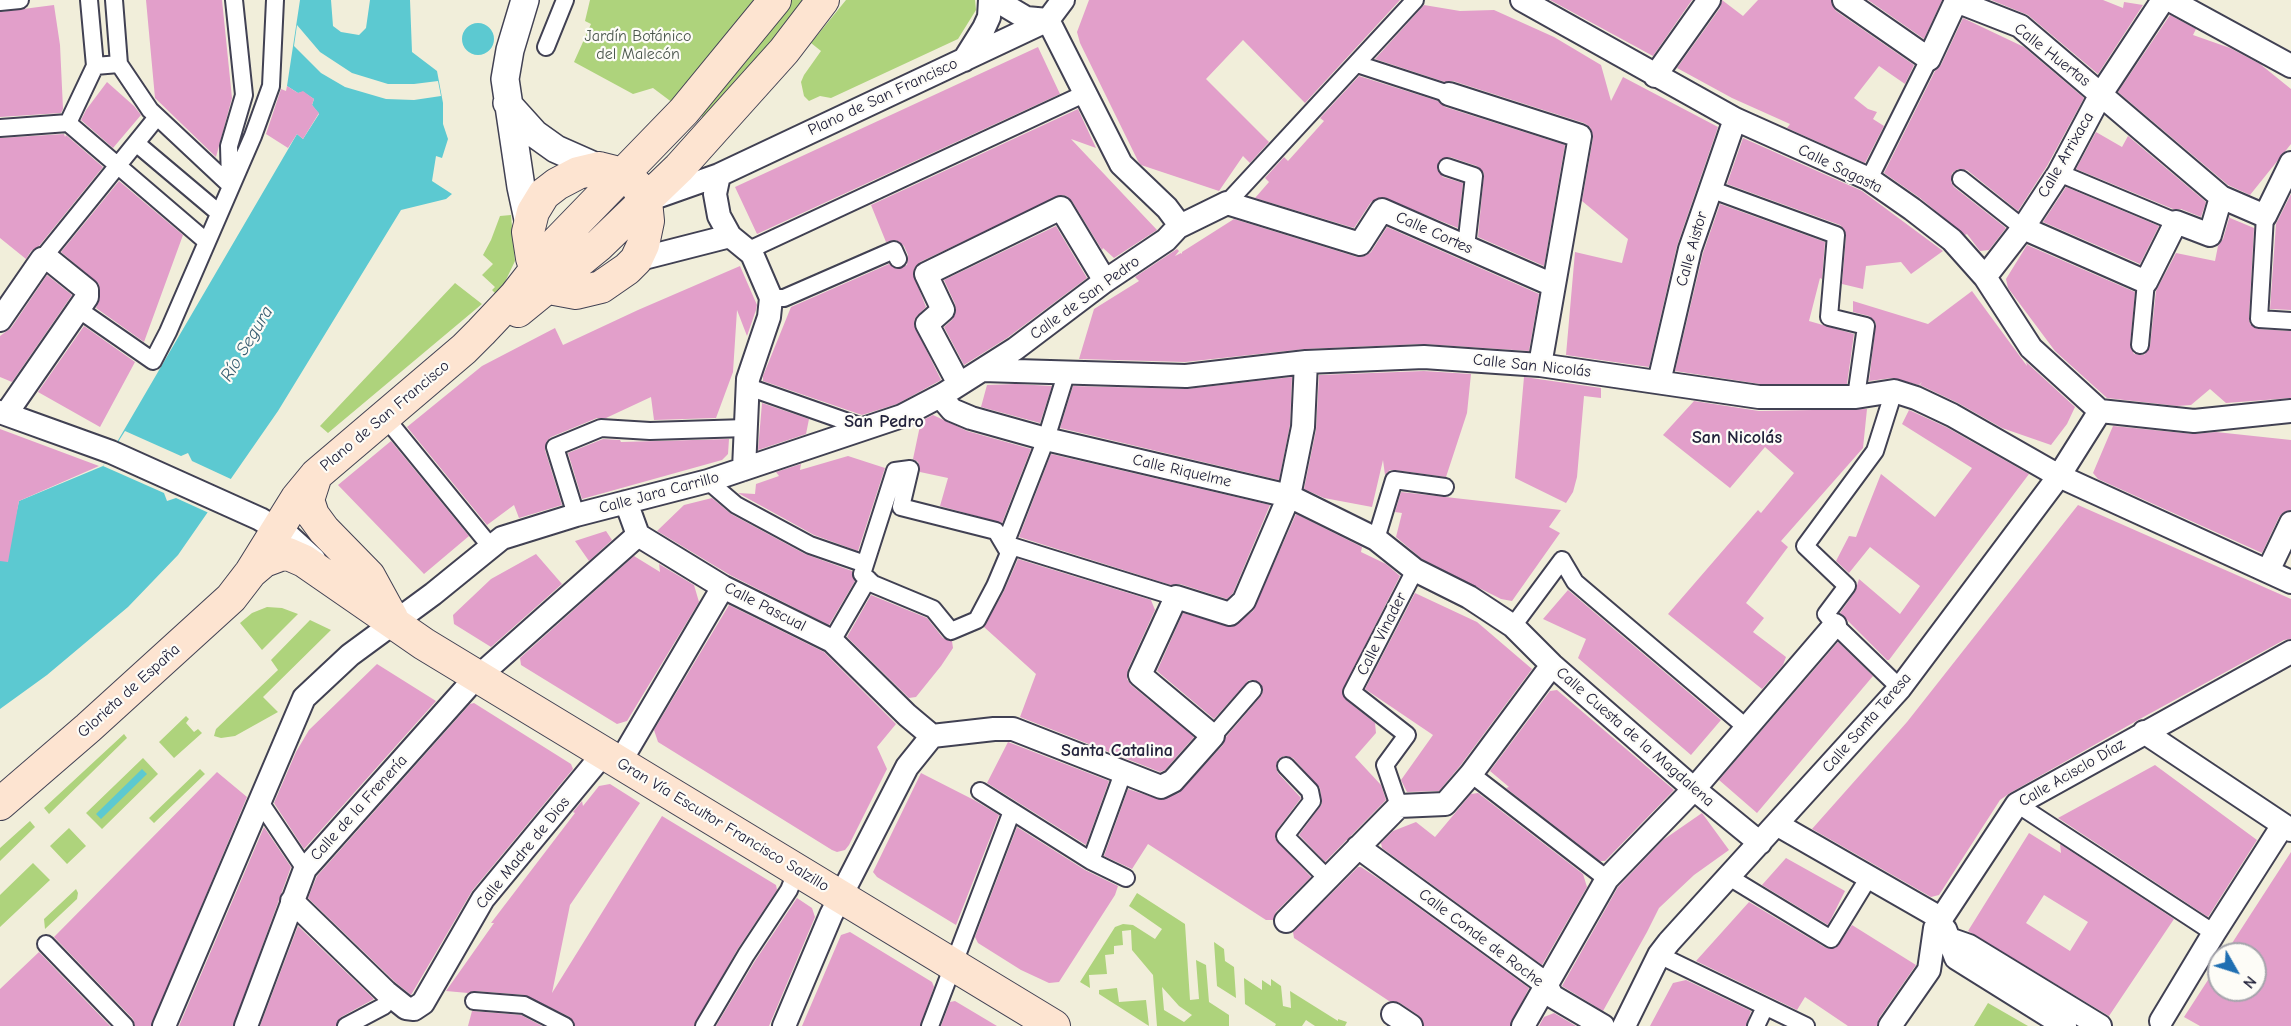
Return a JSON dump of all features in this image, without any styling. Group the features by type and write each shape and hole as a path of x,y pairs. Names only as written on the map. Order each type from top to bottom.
{"main road":[{"name":"Plano de San Francisco","path":"542,280 558,242 611,171 704,88 776,0"},
{"name":"Plano de San Francisco","path":"251,572 278,528 316,475 542,280 646,201 738,105 823,0"},
{"name":"Plano de San Francisco","path":"529,224 544,194 568,178 589,169 611,171"},
{"path":"529,224 529,242 542,280 568,293 592,291 615,279 636,260 647,232 648,210 646,201 636,185 611,171"},
{"path":"316,475 309,497 313,515 324,530 369,576 394,622"},
{"name":"Gran Vía Escultor Francisco Salzillo","path":"251,572 272,557 288,555 304,561 479,677 612,758 793,880 841,896 1054,1026"},
{"name":"Glorieta de España","path":"0,804 88,728 231,598 251,572"}],"street":[{"path":"0,2 20,0"},
{"path":"68,123 95,66 89,0"},
{"path":"114,0 119,64 150,110 230,185"},
{"path":"230,185 230,146 244,95 234,0"},
{"path":"78,309 153,361 168,332 253,136 271,86 275,0"},
{"path":"525,0 504,79 529,224"},
{"path":"546,47 565,0"},
{"path":"964,60 989,17 990,0"},
{"path":"996,0 1026,18 1048,20"},
{"path":"1048,20 1063,0"},
{"path":"1227,203 1415,0"},
{"name":"Calle Sagasta","path":"1522,0 1735,119 1869,179 1912,209 1952,240 1985,277 2031,348 2100,411"},
{"path":"1655,76 1709,0"},
{"path":"1844,0 1929,60 1869,179"},
{"name":"Calle Arrixaca","path":"1985,277 2023,228 2059,173 2101,94 2163,0"},
{"path":"2170,0 2291,66"},
{"name":"Calle Huertas","path":"1929,60 1956,2 2020,26 2101,94"},
{"path":"1048,20 1121,164 1167,208 1178,227"},
{"name":"Plano de San Francisco","path":"646,201 720,175 1048,20"},
{"path":"95,66 119,64"},
{"path":"1358,64 1580,136 1552,285 1540,365"},
{"path":"749,250 1084,94"},
{"path":"2101,94 2221,197 2265,216"},
{"path":"507,104 535,134 556,149 611,171"},
{"path":"0,320 42,259 157,117"},
{"name":"Calle Aistor","path":"1659,382 1690,249 1735,119"},
{"path":"0,128 68,123 207,242"},
{"path":"136,143 219,213"},
{"path":"2291,163 2265,216 2259,319 2291,321"},
{"path":"1447,167 1474,176 1466,247"},
{"path":"2059,173 2210,236 2221,197"},
{"path":"720,175 715,204 723,226 730,236 749,250 771,298 770,317 748,379 744,469"},
{"path":"1961,179 2023,228 2146,282"},
{"path":"1710,189 1836,235 1829,317 1866,326 1856,397"},
{"name":"Calle de San Pedro","path":"951,389 1015,349 1105,281 1166,240 1178,227 1227,203"},
{"name":"Calle Cortes","path":"1227,203 1360,244 1382,210 1552,285"},
{"name":"Calle Riquelme","path":"1105,281 1061,208 926,274 942,310 927,324 951,389 946,403 960,414 1046,438 1289,496 1376,539 1415,570"},
{"path":"2140,345 2146,282 2176,222"},
{"path":"636,260 730,236"},
{"path":"771,298 784,298 894,250 898,259"},
{"path":"42,259 51,261 85,287 87,297 3,413 111,452 278,528 309,553 330,578"},
{"name":"Calle San Nicolás","path":"982,370 1186,376 1306,362 1424,357 1540,365 1759,397 1856,397 1894,391 1916,398 1952,415 2059,476 2291,582"},
{"path":"1005,544 1230,614 1244,601 1289,496 1303,427 1306,362"},
{"path":"1005,544 1046,438 1067,371"},
{"name":"Calle Jara Carrillo","path":"164,1026 304,698 350,655 433,594 502,538 576,515 708,481 868,429 902,416 951,389"},
{"path":"757,390 868,429"},
{"path":"1894,391 1875,450 1805,546 1847,586 1826,614 1900,688"},
{"path":"2100,411 2194,421 2291,411"},
{"name":"Calle Santa Teresa","path":"1624,1026 1659,955 1900,688 2059,476 2100,411"},
{"path":"384,416 491,547"},
{"path":"576,515 555,447 601,428 650,431 746,428"},
{"path":"708,481 736,505 866,572 873,584 933,609 951,630 977,620 1009,554 1005,544 996,531 902,507 910,470 895,471 866,572 832,641"},
{"path":"1376,539 1395,480 1445,487"},
{"path":"626,502 638,535"},
{"path":"2268,571 2291,523"},
{"name":"Calle Pascual","path":"638,535 723,587 832,641 907,715 932,736"},
{"name":"Calle de la Frenería","path":"246,1026 305,869 479,677 638,535"},
{"path":"1513,626 1562,560 1575,582 1747,728"},
{"name":"Calle Cuesta de la Magdalena","path":"1415,570 1470,597 1513,626 1552,665 1694,789 1761,843"},
{"name":"Calle Vinader","path":"1399,806 1385,765 1407,735 1352,692 1415,570"},
{"name":"Calle Madre de Dios","path":"388,1002 414,1009 423,1003 483,899 612,758 723,587"},
{"path":"1176,597 1140,675 1213,736"},
{"path":"1523,1026 1607,879 1694,789 1835,625"},
{"name":"Calle Acisclo Díaz","path":"1890,1026 1929,970 1935,928 1945,929 2017,804 2291,651"},
{"path":"1286,921 1399,806 1445,804 1471,774 1552,665"},
{"path":"784,1026 831,915 907,767 932,736 1013,729 1161,787 1173,781 1253,690"},
{"path":"2144,732 2287,828 2214,933 2164,1024"},
{"path":"1286,766 1310,790 1312,801 1284,836 1328,879"},
{"path":"1090,861 1123,773"},
{"path":"1471,774 1607,879"},
{"path":"980,791 1090,861 1126,878"},
{"path":"260,802 305,869"},
{"path":"2017,804 2214,933"},
{"path":"930,1026 1012,812"},
{"path":"1778,825 1869,877 1969,946 2100,1026"},
{"name":"Calle Conde de Roche","path":"1358,847 1546,984 1551,996 1603,1026"},
{"path":"1729,877 1831,939 1869,877"},
{"path":"704,1026 793,880"},
{"path":"292,901 348,957 388,1002 346,1026"},
{"path":"1945,929 1956,958 2066,1026"},
{"path":"46,944 125,1026"},
{"path":"1659,955 1806,1026"},
{"path":"474,1001 524,1005 565,1026"},
{"path":"1756,1026 1765,1007"}],"green space":[{"name":"Jardín Botánico del Malecón","path":"590,0 757,0 673,103 653,88 633,94 574,62 591,24 585,21"},
{"path":"791,0 809,0 708,122 698,113"},
{"path":"846,0 975,0 976,10 958,39 831,98 820,96 809,101 804,96 801,82 821,51 811,43"},
{"path":"511,215 515,261 504,284 495,293 492,290 495,287 482,275 493,264 483,255 500,216"},
{"path":"455,283 482,304 328,433 320,426"},
{"path":"267,607 282,608 298,614 262,650 240,623 252,613"},
{"path":"310,620 331,630 263,697 278,712 235,736 221,738 214,736 216,729 278,670 271,660"},
{"path":"186,716 189,719 186,723 194,732 198,729 202,733 174,758 159,742"},
{"path":"124,734 127,738 49,814 44,808"},
{"path":"143,758 158,774 102,829 86,813"},
{"path":"200,769 205,774 154,823 149,818"},
{"path":"30,821 35,827 0,861 0,848"},
{"path":"69,828 86,846 67,864 50,846"},
{"path":"33,863 50,880 0,927 0,895"},
{"path":"76,889 77,899 45,929 44,919"},
{"path":"1137,893 1185,924 1190,1000 1199,999 1196,960 1206,965 1209,1002 1229,1015 1229,1026 1157,1026 1153,975 1132,950 1131,930 1122,931 1123,945 1114,946 1114,954 1105,955 1107,974 1089,975 1090,988 1080,982 1115,927 1123,924 1133,925 1155,939 1162,929 1129,906","holes":["1162,987 1179,1006 1192,1015 1184,1022 1164,1010"]},
{"path":"1214,942 1224,949 1225,961 1234,967 1236,998 1217,986"},
{"path":"1244,978 1262,990 1262,980 1271,986 1271,979 1281,986 1283,1006 1291,1008 1290,991 1338,1021 1338,1019 1347,1022 1345,1026 1315,1026 1306,1020 1302,1026 1275,1026 1276,1024 1245,1004"},
{"path":"1117,988 1119,1002 1146,1000 1149,1026 1099,994 1099,990"},
{"path":"1988,1003 2028,1026 1974,1026"}],"water":[{"name":"Río Segura","path":"300,0 331,0 333,26 341,32 359,35 366,28 370,0 410,0 412,52 437,71 443,103 443,124 448,139 442,158 436,156 432,181 452,194 446,199 401,210 278,411 178,555 128,607 47,675 0,709 0,540 12,532 19,501 103,466 297,134 303,139 319,114 312,105 314,99 287,86"},
{"path":"478,23 490,27 494,39 490,51 478,55 466,51 462,39 466,27"},
{"path":"142,769 147,774 101,819 96,814"}],"pier":[{"path":"297,25 320,52 352,73 388,84 438,81 441,96 414,100 386,99 345,87 321,73 294,46"},
{"path":"125,431 181,456 188,453 192,461 233,480 209,513 176,498 167,501 164,493 103,466"}],"building":[{"path":"146,0 222,0 232,98 216,157 155,98"},
{"path":"1089,0 1400,0 1305,103 1243,40 1206,79 1269,142 1250,163 1243,156 1219,191 1141,165 1138,161 1080,43 1077,32"},
{"path":"1550,0 1692,0 1653,56"},
{"path":"1722,0 1743,16 1758,0 1831,0 1836,11 1914,65 1905,84 1879,66 1854,98 1868,109 1877,112 1873,119 1884,126 1865,163 1787,128 1790,124 1732,98 1677,68 1720,8"},
{"path":"1868,0 1942,0 1924,39"},
{"path":"1991,0 2103,0 2123,8 2124,2 2143,5 2098,74 2028,15"},
{"path":"54,5 60,45 63,109 61,113 0,117 0,12"},
{"path":"1424,5 1460,11 1494,10 1554,37 1601,65 1611,101 1623,77 1718,127 1677,246 1649,367 1566,355 1575,252 1622,263 1628,239 1582,201 1593,138 1590,127 1584,123 1453,81 1445,82 1375,59"},
{"path":"2170,15 2196,29 2193,35 2230,48 2260,64 2291,89 2291,144 2250,195 2228,185 2118,92"},
{"path":"1963,18 2024,47 2084,98 2047,166 2018,211 1967,170 1958,169 1952,173 1951,182 1954,187 2006,228 1989,250 1980,251 1967,234 1965,235 1920,198 1884,173"},
{"path":"1038,47 1060,94 757,234 735,187"},
{"path":"1359,76 1438,101 1445,107 1565,145 1544,266 1478,237 1484,173 1477,166 1450,157 1441,159 1437,169 1443,177 1463,183 1458,228 1382,197 1371,202 1354,228 1255,198 1269,182 1265,178 1284,157 1288,161 1324,121 1320,118"},
{"path":"107,82 141,115 113,148 81,120"},
{"path":"287,86 298,93 303,91 314,99 312,105 319,113 303,139 297,134 288,148 266,134 281,89 286,91"},
{"path":"1078,109 1096,148 1071,139 1157,230 1114,258 1103,248 1102,250 1072,201 1067,196 1061,195 920,262 913,274 926,307 915,318 914,325 941,380 897,404 862,415 763,381 791,307 889,264 897,269 907,265 908,255 904,246 896,240 886,242 871,205"},
{"path":"2096,132 2122,147 2128,136 2206,202 2201,217 2181,209 2173,209 2076,169"},
{"path":"64,134 103,167 26,259 0,238 0,138"},
{"path":"1743,138 1862,191 1943,251 1911,274 1901,262 1866,266 1863,289 1842,284 1846,236 1840,225 1727,184"},
{"path":"119,181 183,235 144,342 96,308 100,297 99,284 61,252"},
{"path":"2066,187 2159,226 2140,264 2043,222"},
{"path":"2291,194 2291,310 2270,309 2276,224"},
{"path":"1720,204 1825,242 1822,279 1820,278 1809,321 1854,334 1847,384 1760,384 1675,371 1703,253"},
{"path":"2230,215 2230,218 2254,228 2250,324 2258,329 2291,331 2291,398 2226,403 2210,389 2191,405 2177,406 2107,398 2055,351 2008,288 2006,279 2027,245 2135,292 2130,345 2134,354 2144,355 2150,346 2156,291 2176,253 2215,261"},
{"path":"1234,219 1357,257 1371,252 1387,227 1539,294 1529,351 1423,344 1305,349 1185,362 1079,359 1094,309 1139,281 1135,277 1177,249 1179,251 1175,256 1182,254"},
{"path":"1056,226 1087,278 1007,338 964,365 944,327 952,320 956,312 955,304 944,280"},
{"path":"740,266 757,305 747,336 737,310 733,372 716,418 654,420 651,397 606,418 597,418 551,437 547,441 545,450 562,505 519,518 514,505 487,525 407,427 482,366 555,328 563,345"},
{"path":"47,275 72,295 12,382 0,377 0,336 11,328"},
{"path":"1972,291 2027,366 2026,362 2075,407 2067,424 2051,445 2002,428 1920,385 1922,382 1919,385 1892,378 1869,381 1876,323 1869,316 1853,312 1853,301 1928,324"},
{"path":"84,326 135,362 100,427 38,392"},
{"path":"1424,371 1471,374 1467,413 1446,477 1395,470 1390,470 1385,475 1383,460 1372,507 1324,498 1304,489 1316,430 1319,375"},
{"path":"1292,377 1290,425 1279,480 1060,428 1073,386 1186,389"},
{"path":"1524,377 1601,388 1601,398 1584,396 1577,477 1573,492 1566,503 1515,478"},
{"path":"987,385 1052,386 1040,423 981,407"},
{"path":"1694,401 1759,411 1867,409 1863,448 1781,541 1788,547 1746,603 1764,618 1753,632 1786,657 1783,665 1762,689 1668,614 1758,510 1761,513 1794,473 1765,447 1730,488 1663,435"},
{"path":"762,403 809,419 806,434 758,450"},
{"path":"1909,410 1946,427 2029,474 1887,660 1840,613 1855,592 1859,579 1900,614 1920,586 1870,547 1849,573 1836,561 1849,536 1856,537 1881,474 1935,517 1972,468 1902,424"},
{"path":"933,415 967,431 1031,449 1002,523 940,506 948,478 920,472 918,462 913,459 921,421"},
{"path":"2113,426 2193,434 2216,432 2291,440 2291,510 2279,517 2262,553 2098,479 2093,473"},
{"path":"0,429 99,466 19,501 8,562 0,561"},
{"path":"603,439 620,440 621,442 729,439 728,454 722,460 582,499 568,453"},
{"path":"391,441 469,536 424,574 338,485"},
{"path":"1051,454 1270,505 1233,593 1227,599 1180,584 1171,585 1019,537"},
{"path":"848,456 885,468 858,551 814,535 738,493 755,494 756,484 779,476 776,472 801,464 800,470"},
{"path":"1401,492 1561,510 1549,527 1560,533 1512,601 1501,599 1422,559 1396,537 1402,513 1395,512"},
{"path":"712,498 731,514 805,554 852,571 855,581 829,625 730,575 657,531 684,505"},
{"path":"2078,505 2291,599 2291,639 2284,640 2138,720 2000,800 1939,895 1931,897 1812,829 1907,722"},
{"path":"1296,514 1362,547 1361,552 1386,564 1400,576 1342,691 1346,700 1375,723 1376,733 1355,757 1381,785 1386,800 1325,862 1299,835 1322,804 1320,788 1293,758 1284,756 1278,759 1276,768 1278,773 1301,798 1277,830 1275,839 1311,877 1276,912 1273,920 1266,920 1148,844 1132,869 1104,856 1128,789 1161,800 1179,793 1223,745 1226,737 1261,696 1263,691 1260,683 1249,680 1214,719 1157,671 1183,613 1232,627 1253,611"},
{"path":"606,531 612,540 589,561 575,541"},
{"path":"536,554 562,584 491,647 454,624 453,615 491,579"},
{"path":"634,556 660,572 659,564 694,585 699,602 627,721 617,724 521,665 520,658"},
{"path":"1018,559 1151,600 1155,610 1128,669 1127,679 1131,685 1194,737 1165,770 1160,772 1020,717 1036,674 984,627"},
{"path":"1568,590 1721,720 1691,755 1578,658 1586,639 1543,619"},
{"path":"1415,593 1477,622 1532,669 1439,791 1407,792 1401,780 1433,735 1365,689"},
{"path":"871,595 927,618 943,638 952,641 953,648 916,697 909,698 847,637"},
{"path":"729,605 824,652 896,724 877,747 887,769 845,850 837,852 832,850 658,742 654,730"},
{"path":"1838,642 1873,676 1757,813 1719,780"},
{"path":"377,664 436,701 304,849 274,803 296,752 309,730"},
{"path":"1557,690 1674,790 1605,861 1600,861 1506,788 1509,787 1490,771 1550,691"},
{"path":"474,703 571,764 573,769 472,891 411,995 308,898 317,876 470,704"},
{"path":"1008,742 1109,781 1086,845 987,783"},
{"path":"2155,765 2257,840 2208,917 2058,818"},
{"path":"217,772 247,797 151,1026 135,1026 133,1019 54,937"},
{"path":"921,773 999,815 956,925 877,877 873,872"},
{"path":"610,784 640,803 570,905 552,993 662,816 776,885 777,890 737,950 694,1026 575,1026 570,1017 525,995 446,991 494,923 491,923 575,813 573,812 582,801 583,806 599,786"},
{"path":"1478,793 1583,874 1587,887 1542,965 1382,848 1381,843 1393,831 1416,822 1435,837 1471,794"},
{"path":"1702,813 1729,850 1694,875 1659,908 1603,1011 1562,986 1618,887 1663,840"},
{"path":"264,827 291,867 233,1026 179,1026"},
{"path":"1017,827 1085,870 1118,886 1115,895 1059,982 1049,983 1021,970 978,943 975,937"},
{"path":"2029,833 2061,853 2060,844 2174,919 2109,1016 1968,931","holes":["2044,895 2088,922 2070,951 2026,923"]},
{"path":"2291,852 2291,1026 2200,1026 2184,1017 2207,982 2207,1002 2267,1002 2267,942 2233,942"},
{"path":"1786,858 1845,891 1828,925 1762,885"},
{"path":"1358,867 1382,881 1529,988 1510,1026 1424,1026 1418,1015 1400,1003 1389,1001 1294,938 1293,932"},
{"path":"797,898 812,908 815,917 769,1026 716,1026 755,961"},
{"path":"1749,902 1826,948 1836,948 1852,925 1916,965 1879,1018 1877,1026 1848,1026 1805,997 1797,1010 1696,961"},
{"path":"298,926 374,999 341,1017 336,1026 260,1026"},
{"path":"850,932 932,982 934,987 920,1026 802,1026 841,935"},
{"path":"39,952 110,1026 0,1026 0,989"},
{"path":"1686,980 1751,1011 1746,1026 1650,1026 1673,983"},
{"path":"955,1001 997,1026 941,1026 950,1002"},
{"path":"472,1011 521,1015 542,1026 468,1026"},
{"path":"1554,1013 1576,1026 1539,1026 1544,1017"}],"district":[{"name":"San Pedro","path":"884,422"},
{"name":"San Nicolás","path":"1737,438"},
{"name":"Santa Catalina","path":"1117,751"}]}
